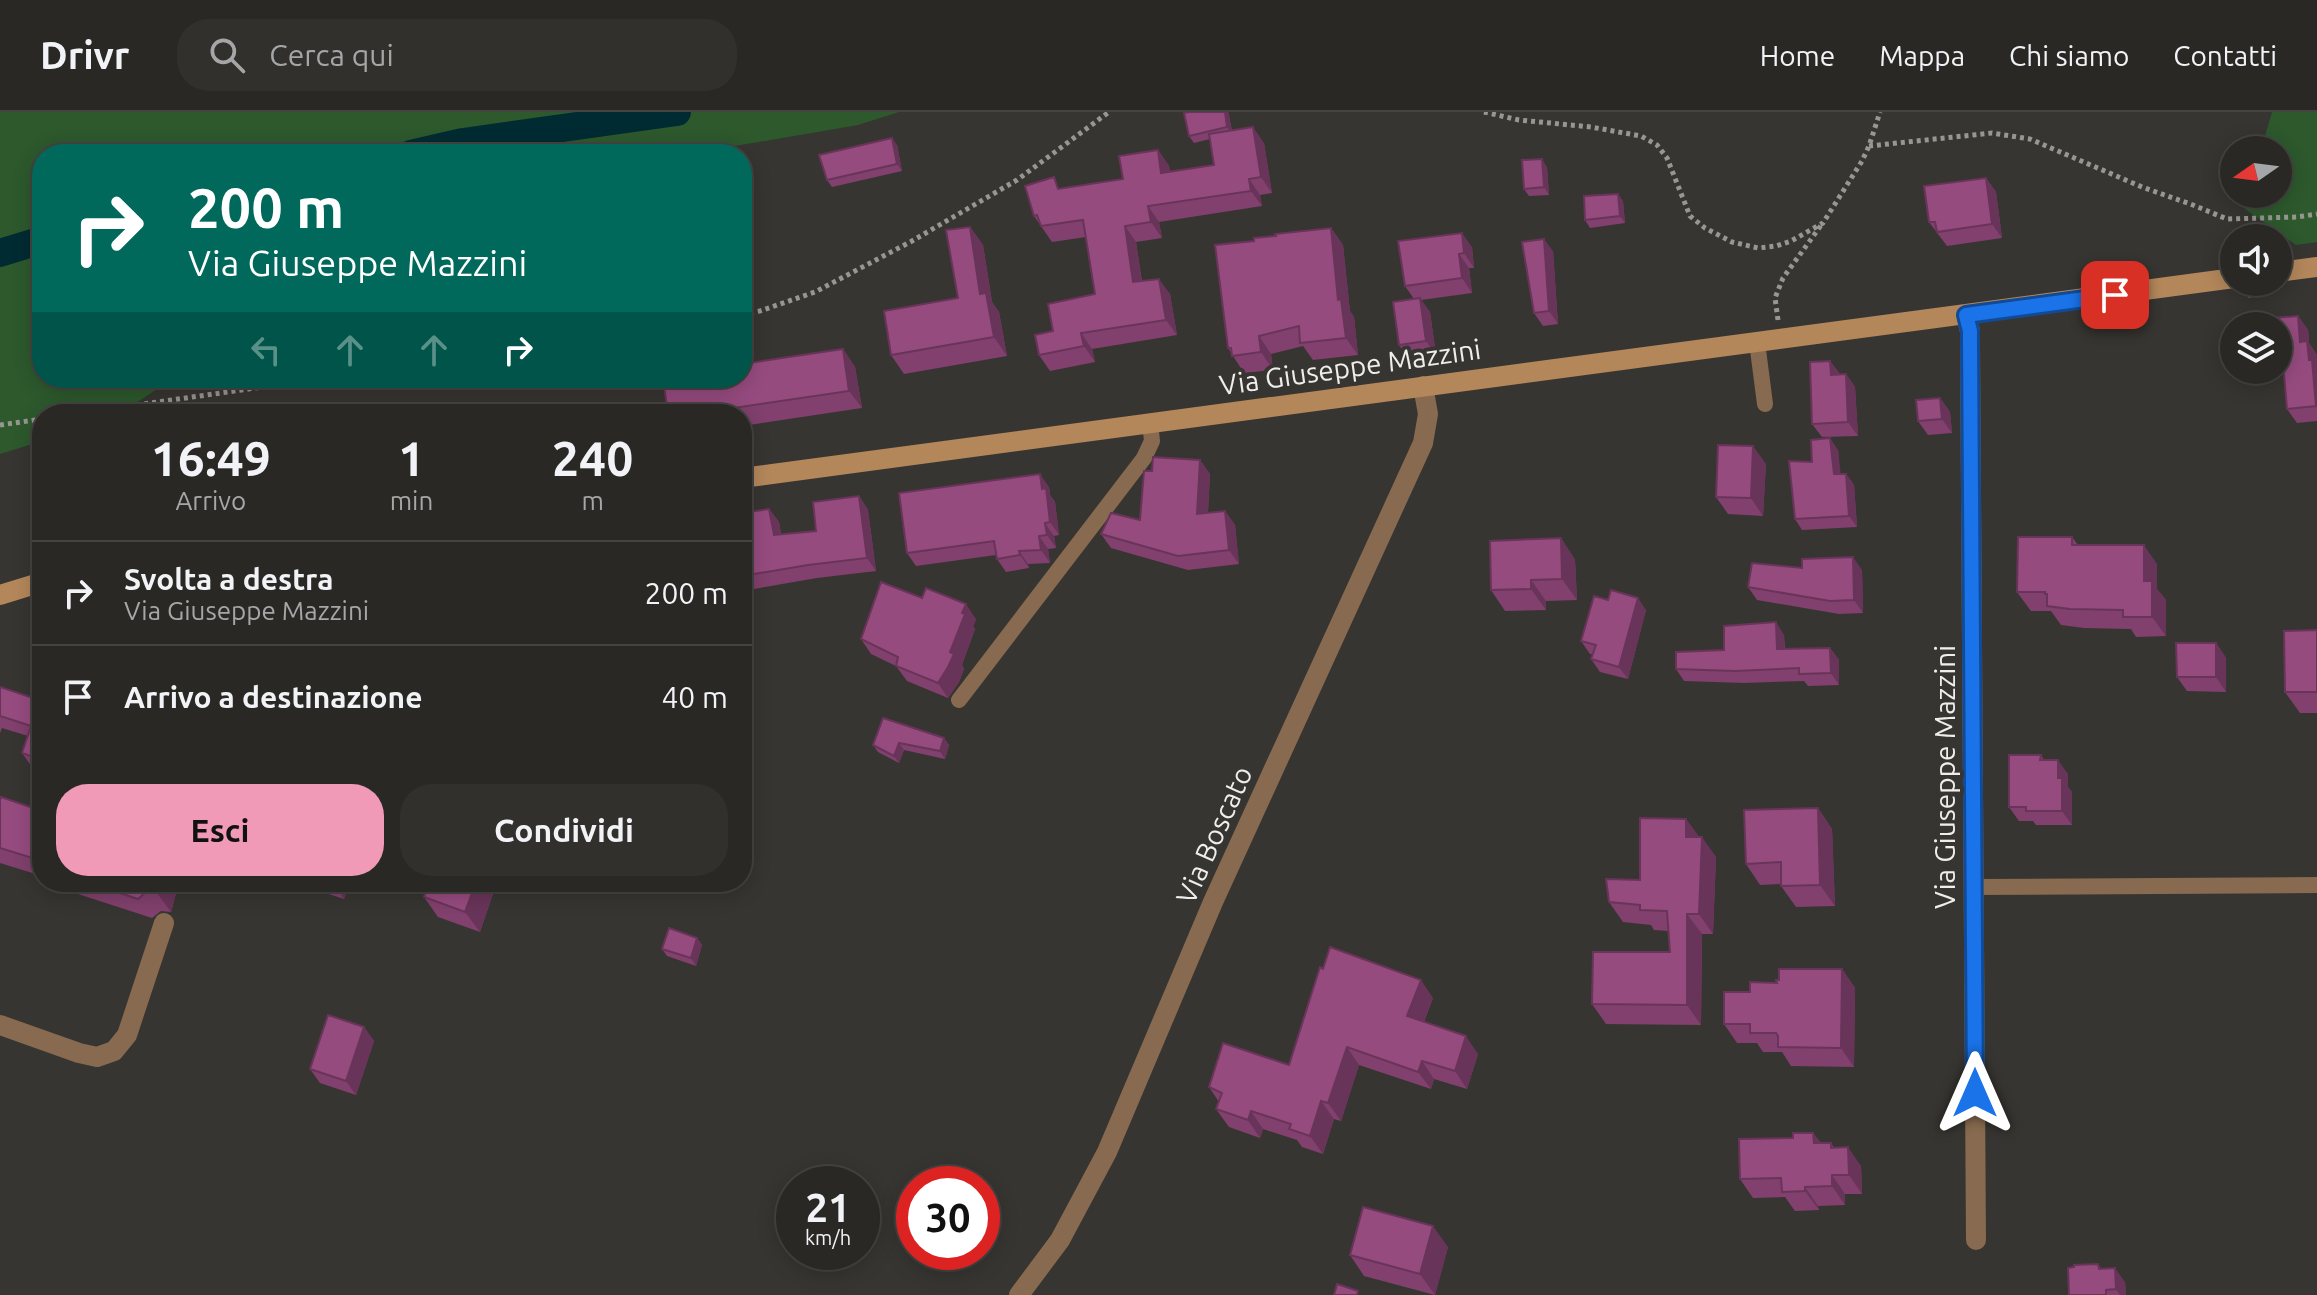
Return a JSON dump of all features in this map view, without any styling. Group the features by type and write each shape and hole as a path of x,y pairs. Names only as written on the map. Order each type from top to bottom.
{"main road":[{"path":"2292,270 2317,267"},
{"name":"Via Giuseppe Mazzini","path":"752,477 2220,280"},
{"path":"0,595 32,585"}],"street":[{"name":"Via Giuseppe Mazzini","path":"1966,315 1970,331 1976,1240"},
{"name":"Via Boscato","path":"1019,1295 1060,1240 1107,1152 1213,902 1423,443 1428,414 1423,386"},
{"path":"0,1025 79,1053 97,1057 114,1051 127,1035 164,923"}],"lane":[{"path":"1757,342 1765,404"},
{"path":"959,700 1144,458 1152,441 1150,422"},
{"path":"1974,887 2317,885"}],"path":[{"path":"752,312 815,292 912,241 1017,180 1109,112"},
{"path":"1484,112 1519,120 1591,127 1641,136 1657,145 1667,158 1690,216 1732,242 1758,248 1776,246 1823,223"},
{"path":"1780,339 1775,298 1783,278 1823,223 1869,146 1880,112"},
{"path":"1869,146 1992,133 2030,139 2131,183 2227,219 2317,214"},
{"path":"143,404 256,388"},
{"path":"0,425 32,420"}],"green space":[{"path":"0,112 899,112 858,125 747,144 32,144 32,388 158,388 135,404 32,404 32,444 0,454"},
{"path":"2272,112 2317,112 2317,242 2296,245 2292,242 2292,224 2266,224 2245,209 2292,208 2292,136 2265,136"}],"building":[{"path":"1225,112 1227,127 1189,136 1184,113"},
{"path":"1253,127 1261,177 1249,179 1251,191 1148,206 1151,222 1125,226 1133,282 1159,279 1166,320 1081,333 1084,346 1039,355 1035,335 1053,331 1048,304 1095,294 1083,220 1041,226 1037,215 1034,216 1025,186 1054,177 1058,189 1123,179 1119,156 1158,150 1161,173 1214,165 1209,134"},
{"path":"892,138 897,164 827,180 819,155"},
{"path":"1542,159 1544,187 1524,189 1522,160"},
{"path":"1986,178 1992,224 1937,232 1935,222 1929,222 1924,186"},
{"path":"1618,194 1620,216 1585,220 1584,196"},
{"path":"970,227 980,294 986,293 994,337 891,355 884,311 958,298 946,230"},
{"path":"1331,228 1338,300 1341,299 1346,338 1300,343 1299,326 1259,336 1261,352 1232,356 1231,348 1228,348 1215,245"},
{"path":"1462,233 1464,253 1459,254 1462,278 1405,286 1398,241"},
{"path":"1544,239 1549,311 1534,313 1522,242"},
{"path":"1420,298 1426,341 1399,345 1393,302"},
{"path":"2292,316 2298,316 2300,342 2307,341 2316,406 2287,409 2285,384 2292,384"},
{"path":"843,349 849,391 752,405 667,404 664,388 752,388 752,363"},
{"path":"1830,361 1831,375 1846,374 1848,422 1812,424 1810,362"},
{"path":"1940,398 1942,419 1918,421 1916,400"},
{"path":"1830,438 1834,474 1846,474 1849,516 1795,519 1789,461 1812,462 1811,440"},
{"path":"1718,445 1753,446 1751,498 1716,497"},
{"path":"1153,457 1200,460 1197,514 1225,511 1229,550 1178,556 1101,534 1111,513 1140,520 1144,471 1152,471"},
{"path":"1040,474 1042,489 1046,488 1050,522 1045,523 1047,535 1039,536 1041,550 1019,551 1020,555 997,559 994,541 907,553 899,493"},
{"path":"859,496 867,558 752,574 752,512 769,509 774,535 816,531 813,502"},
{"path":"2018,537 2072,537 2072,545 2144,545 2144,581 2152,581 2152,617 2123,617 2123,610 2047,606 2045,592 2017,592"},
{"path":"1561,538 1562,579 1531,580 1531,589 1491,590 1490,541"},
{"path":"1853,557 1854,600 1830,601 1748,587 1752,563 1802,568 1802,559"},
{"path":"881,582 922,598 926,588 966,604 950,652 954,654 938,683 896,666 898,657 861,639"},
{"path":"1611,590 1638,598 1619,667 1591,659 1596,645 1581,641 1594,596 1608,600"},
{"path":"1776,622 1777,649 1830,648 1831,673 1799,674 1799,668 1735,671 1676,669 1676,652 1724,650 1724,626"},
{"path":"2317,630 2317,692 2285,692 2284,631"},
{"path":"2176,643 2216,643 2216,677 2177,677"},
{"path":"0,687 32,698 32,756 22,753 31,726 0,716"},
{"path":"883,718 944,738 940,751 899,743 894,756 873,745"},
{"path":"2009,755 2041,755 2040,760 2058,760 2058,778 2062,778 2062,811 2026,811 2026,807 2009,807"},
{"path":"1,797 32,808 32,858 0,848"},
{"path":"1818,808 1820,885 1781,886 1781,862 1746,864 1744,810"},
{"path":"1640,818 1686,819 1686,837 1702,837 1699,914 1687,914 1687,1005 1592,1004 1593,952 1670,952 1667,911 1640,910 1640,905 1609,902 1606,879 1640,880"},
{"path":"117,892 146,892 138,899"},
{"path":"426,892 472,892 465,912 424,897"},
{"path":"669,928 697,938 691,958 662,949"},
{"path":"1330,947 1421,980 1407,1016 1466,1036 1455,1071 1422,1061 1418,1072 1347,1047 1328,1103 1321,1101 1310,1136 1289,1129 1291,1124 1251,1111 1248,1120 1216,1109 1222,1093 1209,1087 1223,1043 1289,1065 1320,967 1323,969"},
{"path":"1779,969 1842,969 1841,1048 1778,1047 1776,1033 1750,1033 1750,1024 1724,1024 1724,992 1750,992 1750,982 1777,983"},
{"path":"328,1015 364,1027 346,1081 310,1069"},
{"path":"1793,1133 1813,1133 1814,1143 1831,1143 1831,1148 1848,1147 1849,1175 1832,1175 1832,1186 1782,1192 1781,1178 1740,1179 1739,1139 1793,1138"},
{"path":"1363,1207 1433,1226 1420,1274 1350,1255"},
{"path":"2098,1264 2099,1269 2115,1268 2116,1289 2106,1290 2106,1295 2069,1295 2068,1268"},
{"path":"1337,1284 1358,1291 1357,1295 1334,1295"}],"waterway":[{"path":"454,144 677,112"},
{"path":"0,253 32,243"}],"route":[{"path":"1975,1093 1970,331 1966,315 2115,295"}]}
